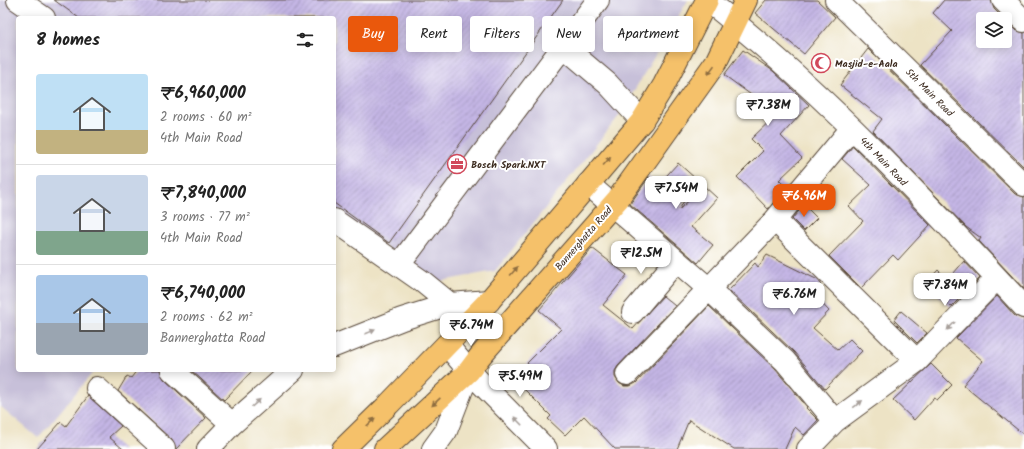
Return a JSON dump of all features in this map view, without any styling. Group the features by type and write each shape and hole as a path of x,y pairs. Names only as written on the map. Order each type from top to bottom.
{"main road":[{"path":"343,449 489,301 642,121 664,85 707,0"},
{"name":"Bannerghatta Road","path":"385,449 469,371 481,354 611,206 716,62 746,0"}],"street":[{"path":"18,0 41,16"},
{"path":"585,16 598,0"},
{"name":"4th Main Road","path":"707,0 736,23 852,128 998,278 1024,307"},
{"name":"5th Main Road","path":"836,0 1024,185"},
{"path":"1003,0 1024,21"},
{"path":"399,265 557,52"},
{"path":"570,52 608,84 642,121"},
{"path":"627,374 776,220 852,128"},
{"path":"588,184 611,206 709,288 785,361 835,421"},
{"path":"776,220 917,360"},
{"path":"336,221 399,265 450,304"},
{"path":"633,312 676,261"},
{"path":"808,449 835,421 917,360 998,278"},
{"path":"336,345 402,319 450,304 489,301"},
{"path":"447,345 469,371 546,449"},
{"path":"433,449 446,431 469,371"},
{"path":"174,372 232,424"},
{"path":"208,449 232,424 291,372"},
{"path":"97,388 164,449"}],"shaded area":[{"name":"Bosch Spark.NXT","path":"0,0 688,0 678,16 603,16 603,52 657,52 619,116 495,271 436,282 336,213 336,16 16,16 16,372 93,372 38,438 0,406"}],"building":[{"path":"54,0 563,0 552,16 542,16 542,29 534,40 534,16 470,16 470,52 526,52 389,243 336,204 336,16 76,16"},
{"path":"766,0 817,0 835,17 804,54 755,13"},
{"path":"944,0 991,0 994,9 997,12 976,12 976,48 1012,48 1012,27 1015,30 1024,33 1024,167 920,65 952,31 933,13"},
{"path":"868,49 1015,194 1024,197 1024,289 979,241 981,238 966,227 873,131 882,119 840,85"},
{"path":"743,50 773,71 809,105 781,136 802,158 779,180 786,187 768,209 737,177 763,151 751,139 777,114 724,75"},
{"path":"853,146 930,225 898,260 893,255 861,288 829,256 863,221 849,206 871,185 842,159"},
{"path":"678,163 696,179 679,210 704,186 717,198 691,227 713,245 698,263 630,204 649,177 658,185"},
{"path":"804,205 817,218 804,231 792,219"},
{"path":"592,248 627,275 603,305 633,329 663,296 675,306 618,366 615,371 615,377 619,383 624,386 630,386 636,383 709,306 776,370 807,407 806,408 818,420 804,435 795,427 785,449 734,449 689,420 677,449 615,449 584,416 565,435 548,419 551,416 515,380 529,366 527,363 561,329 539,310"},
{"path":"767,255 818,280 821,284 812,293 829,311 813,328 838,350 850,339 862,351 825,389 794,352 729,290 755,263 758,267"},
{"path":"964,261 980,278 951,307 926,283 938,270 948,280"},
{"path":"997,296 1015,316 1024,319 1024,435 963,385 983,361 956,338"},
{"path":"901,311 927,333 917,343 894,320"},
{"path":"931,364 952,385 937,400 934,398 914,420 893,400"},
{"path":"136,372 161,372 164,379 206,418 176,449 172,440 118,391 127,376 131,378"},
{"path":"193,372 251,372 224,400"},
{"path":"88,396 121,426 109,437 123,449 37,449 61,422 66,426"}],"place":[{"name":"Masjid-e-Aala","path":"821,63"},
{"name":"Bosch Spark.NXT","path":"457,164"}]}
